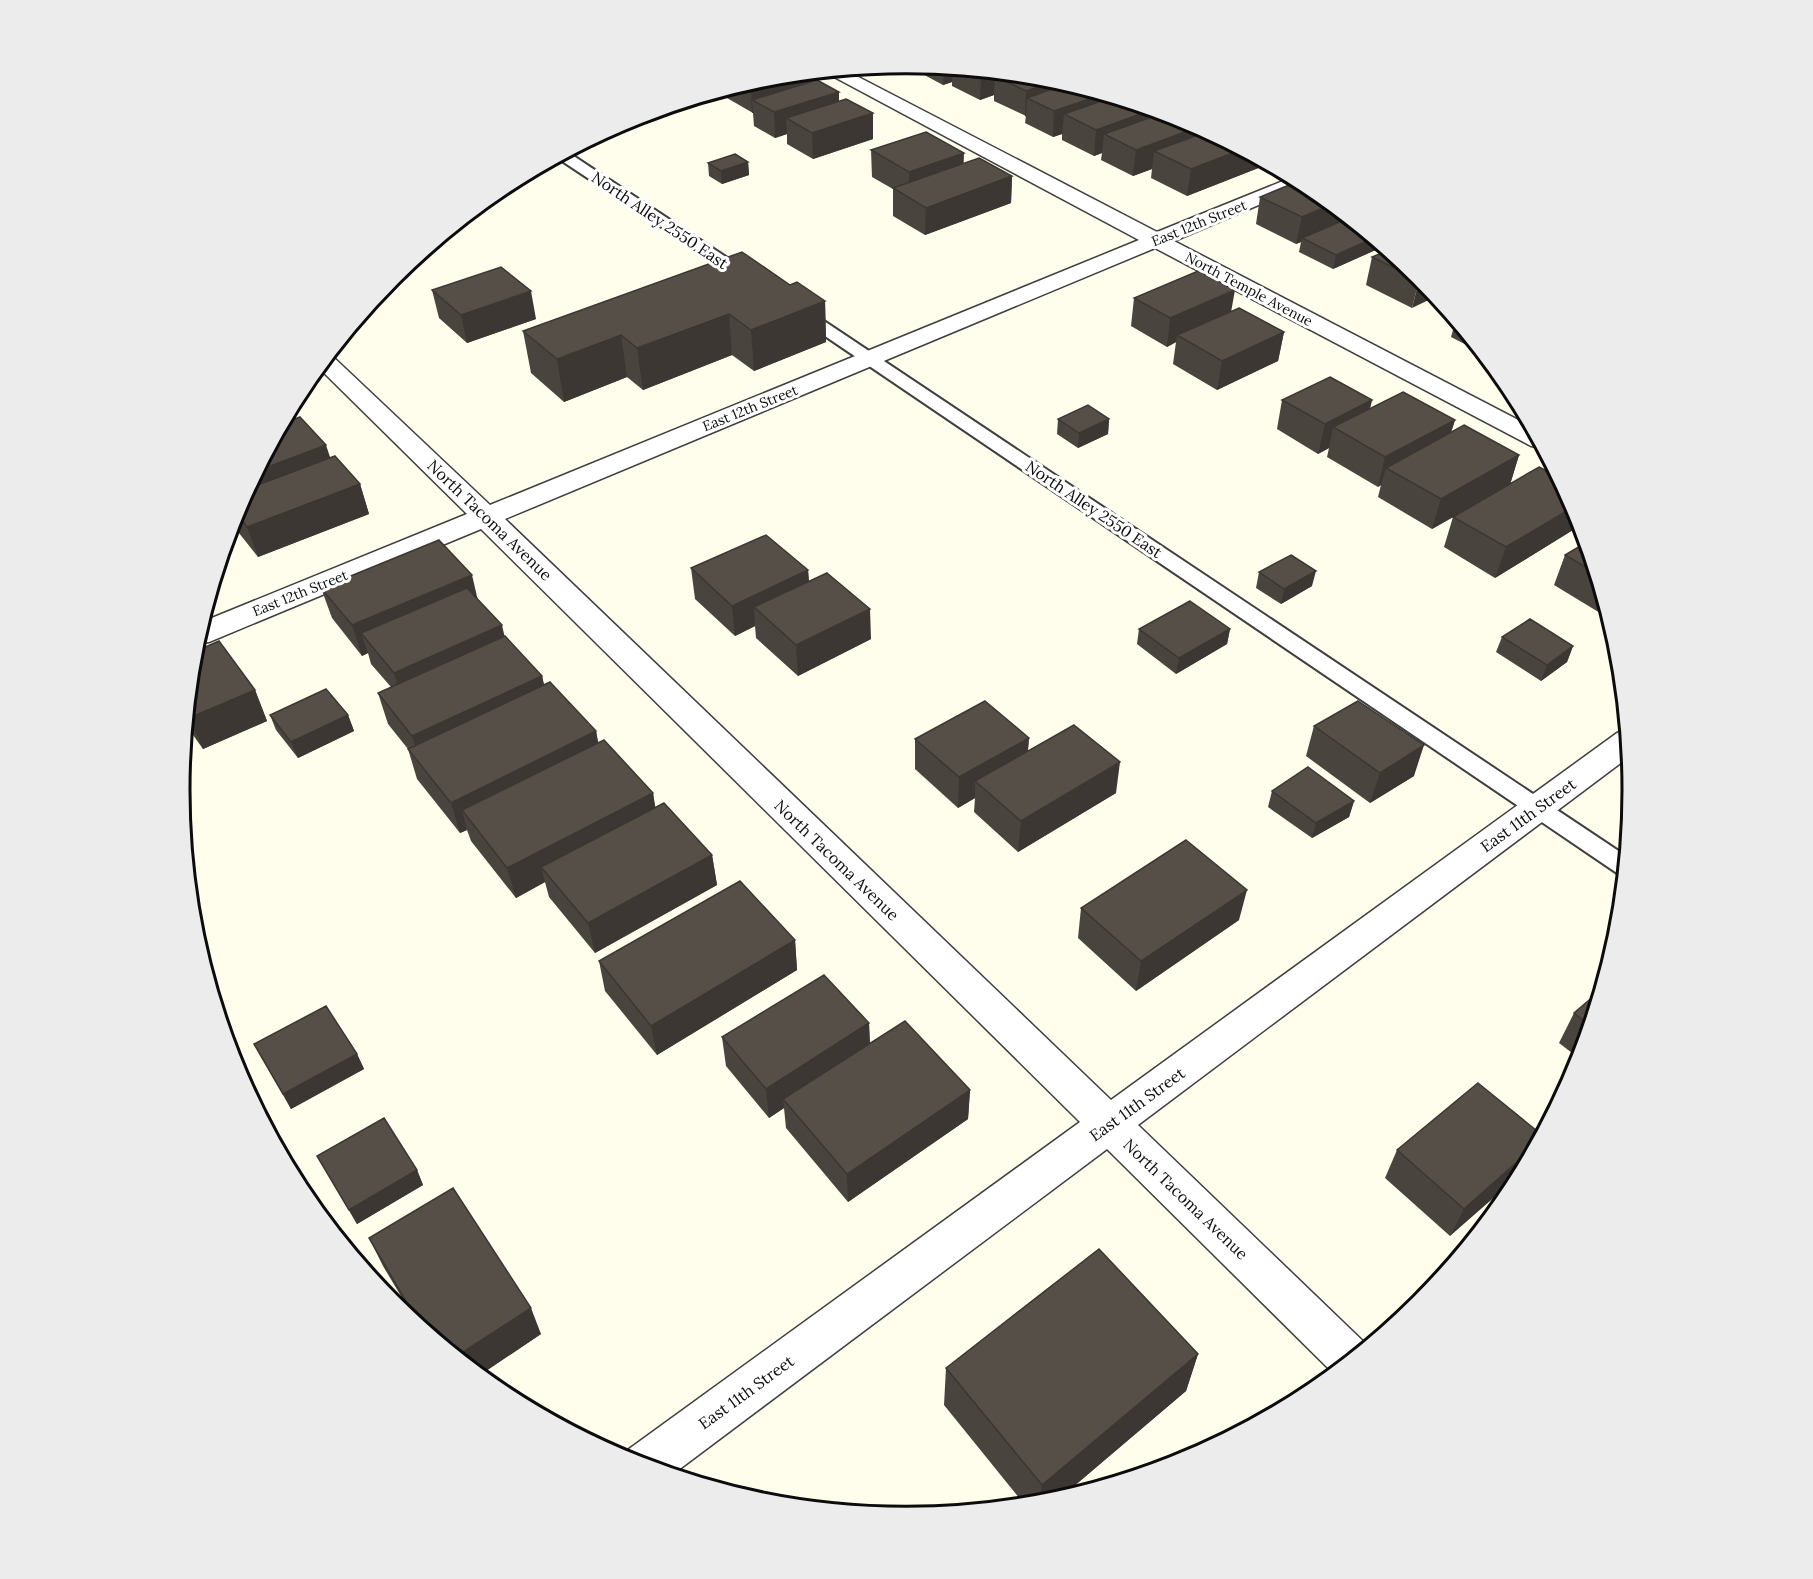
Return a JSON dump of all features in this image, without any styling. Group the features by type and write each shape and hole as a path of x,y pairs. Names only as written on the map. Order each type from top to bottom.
{"street":[{"name":"North Temple Avenue","path":"844,77 1529,435"},
{"name":"East 12th Street","path":"209,631 1291,186"},
{"name":"North Tacoma Avenue","path":"330,365 1346,1355"},
{"name":"East 11th Street","path":"655,1460 1621,746"}],"lane":[{"name":"North Alley 2550 East","path":"568,159 765,289"},
{"name":"North Alley 2550 East","path":"784,302 1618,862"}],"building":[{"path":"817,80 839,92 774,112 752,100"},
{"path":"1005,81 1040,86 1026,91"},
{"path":"1053,89 1092,98 1054,111 1027,98"},
{"path":"846,99 873,113 812,133 786,118"},
{"path":"1102,101 1143,113 1096,130 1064,114"},
{"path":"1152,117 1188,131 1136,150 1104,134"},
{"path":"926,132 964,153 909,172 871,150"},
{"path":"1197,135 1234,153 1191,169 1154,151"},
{"path":"735,154 748,162 721,171 708,163"},
{"path":"979,158 1012,176 926,208 893,188"},
{"path":"1290,185 1324,208 1302,217 1260,197"},
{"path":"1342,221 1367,241 1336,255 1302,238"},
{"path":"742,252 790,285 797,282 825,301 751,330 729,314 637,348 621,335 557,359 523,331"},
{"path":"1381,253 1400,271 1372,257"},
{"path":"501,267 531,291 461,315 432,290"},
{"path":"1198,271 1235,290 1170,318 1134,298"},
{"path":"1239,308 1284,332 1222,361 1177,335"},
{"path":"1330,377 1372,400 1325,424 1282,400"},
{"path":"1403,392 1455,420 1385,457 1333,427"},
{"path":"1088,405 1109,419 1079,433 1058,419"},
{"path":"300,417 326,445 267,467 286,431 293,420"},
{"path":"1464,425 1519,455 1441,499 1386,468"},
{"path":"335,456 360,484 247,527 243,521 259,485"},
{"path":"1539,467 1548,472 1566,511 1506,547 1453,517"},
{"path":"766,535 808,570 732,606 691,568"},
{"path":"439,540 472,575 352,625 321,588"},
{"path":"1580,546 1588,568 1565,555"},
{"path":"1291,555 1316,571 1284,589 1259,572"},
{"path":"827,573 870,609 796,645 754,607"},
{"path":"467,588 502,625 394,673 361,633"},
{"path":"1190,601 1230,629 1179,658 1139,629"},
{"path":"1530,619 1573,646 1547,665 1502,637"},
{"path":"505,636 542,676 412,736 378,693"},
{"path":"219,641 255,690 195,715 197,696 205,647"},
{"path":"550,682 596,731 451,803 408,749"},
{"path":"326,689 348,715 291,742 270,715"},
{"path":"985,701 1029,738 959,777 915,739"},
{"path":"1358,701 1424,745 1380,773 1314,726"},
{"path":"1074,725 1120,762 1021,821 975,781"},
{"path":"604,740 653,793 507,868 462,810"},
{"path":"1308,767 1354,801 1316,823 1272,791"},
{"path":"664,803 712,855 588,923 541,867"},
{"path":"1186,840 1247,890 1141,961 1081,908"},
{"path":"740,881 795,940 651,1026 599,961"},
{"path":"824,975 869,1023 766,1089 722,1037"},
{"path":"1591,998 1584,1021 1574,1013"},
{"path":"326,1006 357,1054 283,1094 254,1044"},
{"path":"905,1021 970,1090 847,1174 783,1099"},
{"path":"1478,1083 1536,1130 1520,1160 1464,1209 1397,1150"},
{"path":"384,1118 417,1170 349,1210 317,1156"},
{"path":"453,1188 531,1308 463,1352 406,1302 369,1238"},
{"path":"1099,1249 1198,1354 1042,1485 946,1368"}]}
